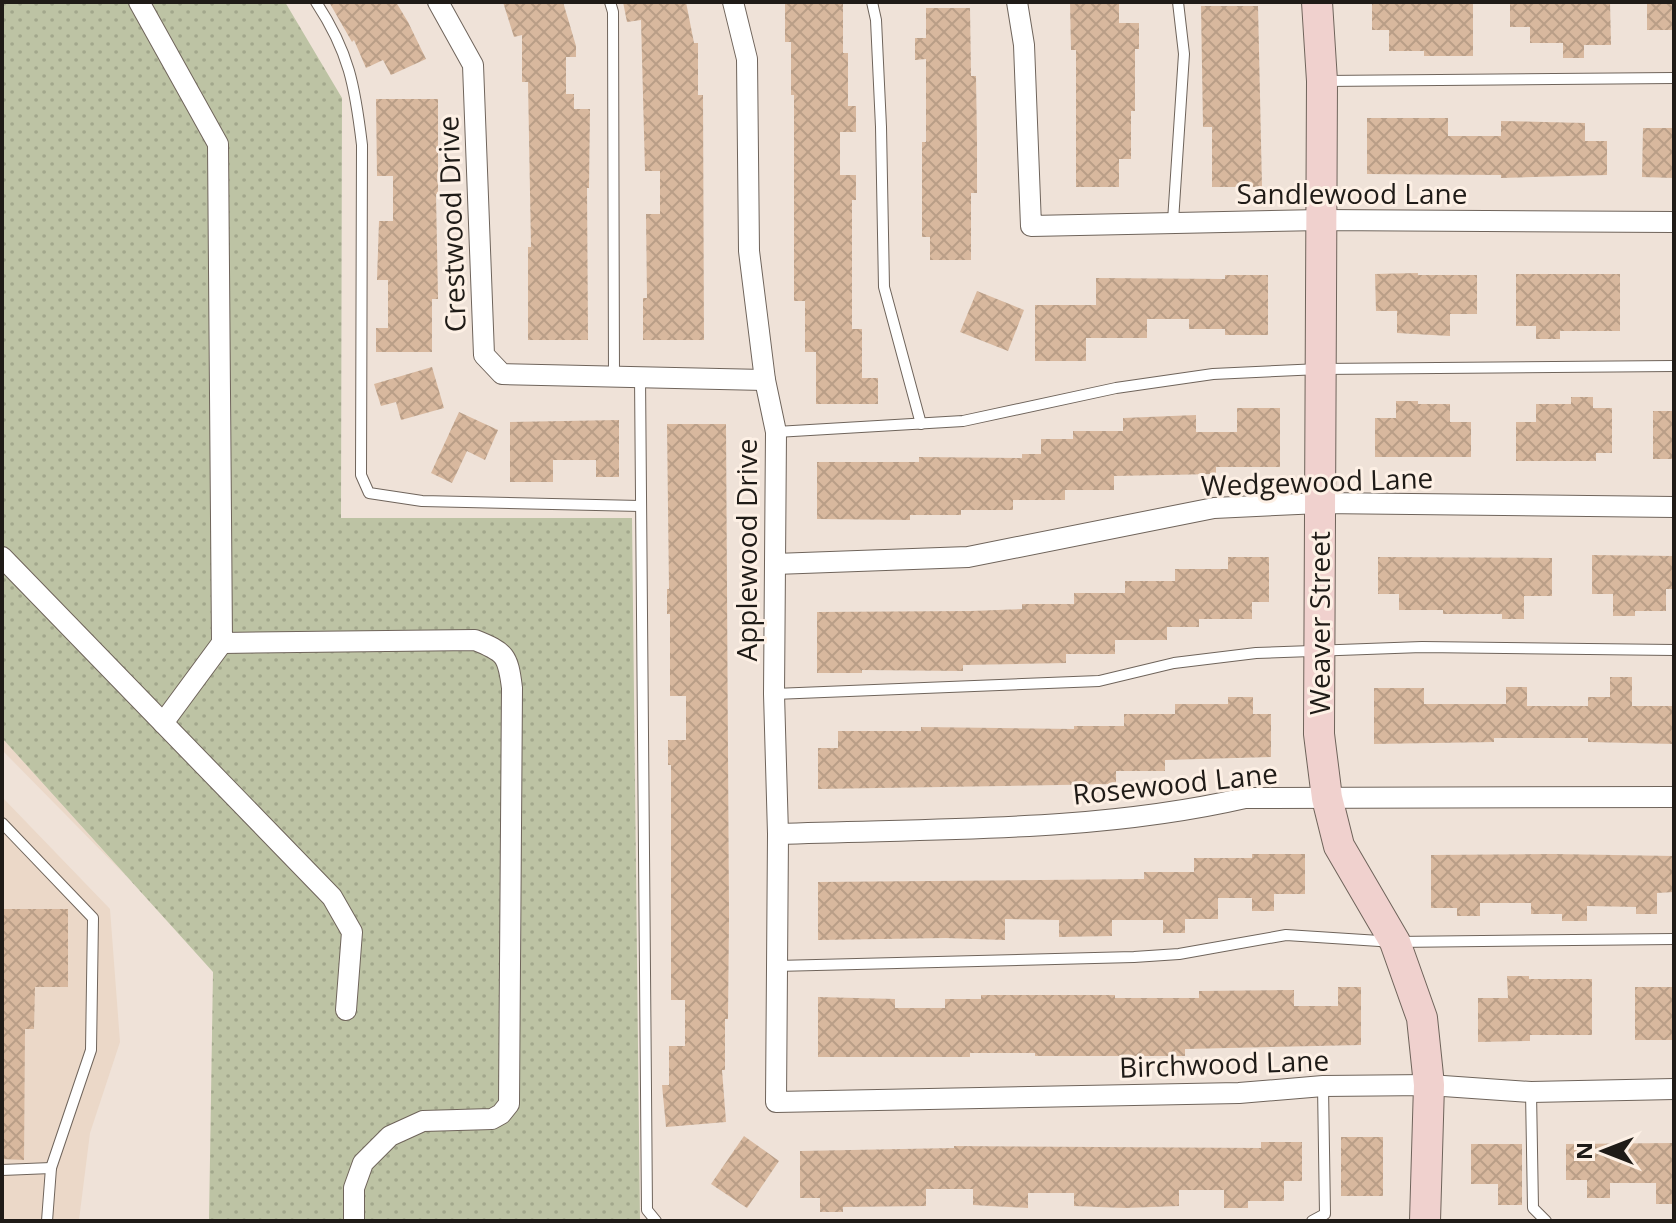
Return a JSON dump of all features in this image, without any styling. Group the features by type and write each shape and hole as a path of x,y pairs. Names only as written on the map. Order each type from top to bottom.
{"street":[{"path":"139,2 218,144 222,643 163,723"},
{"name":"Crestwood Drive","path":"438,2 473,65 484,355 502,374 765,380"},
{"name":"Applewood Drive","path":"733,2 747,59 749,251 765,380 776,432 776,1102"},
{"name":"Sandlewood Lane","path":"1017,2 1024,45 1031,226 1321,220 1674,222"},
{"name":"Weaver Street","path":"1317,2 1322,81 1319,734 1327,798 1339,846 1395,942 1422,1018 1429,1085 1425,1221"},
{"name":"Wedgewood Lane","path":"775,564 968,557 1214,508 1320,503 1674,507"},
{"path":"2,557 332,897 352,932 346,1010"},
{"path":"222,643 475,640 499,649 509,663 512,688 509,1104 492,1119 423,1121 390,1136 363,1163 354,1188 354,1221"},
{"name":"Rosewood Lane","path":"778,834 1102,822 1204,808 1245,798 1674,797"},
{"name":"Birchwood Lane","path":"776,1102 1239,1093 1323,1086 1429,1085 1531,1092 1674,1089"}],"lane":[{"path":"316,2 343,48 356,90 362,145 361,475 369,493 422,501 640,506"},
{"path":"610,2 613,12 614,377"},
{"path":"872,2 876,20 881,112 884,287 921,424"},
{"path":"1173,221 1184,54 1178,2"},
{"path":"1322,81 1674,78"},
{"path":"776,432 963,421 1116,388 1213,374 1320,369 1674,366"},
{"path":"640,376 647,1210 656,1221"},
{"path":"774,694 1099,681 1174,663 1256,653 1422,647 1674,650"},
{"path":"2,823 93,918 91,1050 51,1168 47,1221"},
{"path":"776,966 1134,957 1179,954 1286,935 1395,942 1674,939"},
{"path":"1312,1221 1325,1214 1323,1086"},
{"path":"1531,1092 1533,1208 1546,1221"},
{"path":"2,1170 51,1168"}],"shaded area":[{"path":"2,738 127,877 2,750"},
{"path":"2,797 110,909 120,1042 90,1133 79,1220 2,1221"}],"green space":[{"path":"2,2 285,2 342,98 341,518 632,518 640,1221 209,1221 213,972 2,738"}],"building":[{"path":"329,2 396,2 426,59 391,75 383,60 366,68 354,40 352,42"},
{"path":"503,2 563,2 576,46 576,57 566,57 566,94 574,94 574,109 590,109 588,340 528,340 528,247 531,247 528,82 522,82 522,35 514,37"},
{"path":"623,2 686,2 694,43 698,43 698,95 703,95 704,340 643,340 643,298 647,298 646,214 660,214 660,171 645,171 641,20 627,22"},
{"path":"785,2 843,2 843,53 848,53 848,106 856,106 856,132 840,132 840,175 856,175 856,200 852,200 852,329 862,329 862,378 878,378 878,404 816,404 816,352 805,352 805,301 794,301 794,95 791,95 791,42 785,42"},
{"path":"1070,2 1119,2 1119,23 1139,23 1139,49 1135,49 1135,111 1131,111 1131,159 1119,159 1119,187 1076,187 1076,50 1071,50"},
{"path":"1372,2 1473,2 1473,56 1424,56 1424,51 1389,51 1389,30 1372,30"},
{"path":"1510,2 1610,2 1611,45 1584,45 1584,58 1563,58 1563,43 1530,43 1530,27 1510,27"},
{"path":"1647,2 1674,2 1674,30 1647,30"},
{"path":"1201,6 1258,6 1262,187 1212,187 1212,127 1203,127"},
{"path":"926,8 970,8 971,76 976,76 977,142 977,193 971,193 971,260 930,260 930,237 922,237 926,59 915,60 915,38 926,38"},
{"path":"376,99 438,99 438,299 432,299 432,352 376,352 376,328 388,328 388,280 377,280 379,221 393,221 393,176 377,176"},
{"path":"1367,118 1448,118 1448,136 1501,136 1501,121 1585,123 1585,141 1607,141 1607,175 1501,178 1501,175 1367,174"},
{"path":"1643,128 1674,128 1674,178 1642,177"},
{"path":"1375,274 1477,275 1477,314 1450,314 1450,336 1397,333 1397,311 1376,311"},
{"path":"1516,274 1620,274 1620,331 1560,331 1560,339 1536,339 1536,326 1516,326"},
{"path":"1225,275 1268,275 1268,335 1225,335 1225,329 1189,329 1189,319 1147,319 1147,338 1086,338 1086,361 1035,361 1035,305 1096,305 1096,278 1225,279"},
{"path":"977,291 1024,310 1008,351 960,332"},
{"path":"432,367 444,408 401,420 396,402 381,406 374,384"},
{"path":"1571,397 1593,397 1593,408 1612,408 1612,453 1596,453 1596,461 1516,461 1516,422 1536,422 1536,404 1571,404"},
{"path":"1396,401 1450,404 1450,422 1471,422 1471,457 1375,457 1375,418 1396,418"},
{"path":"1237,408 1280,408 1280,467 1216,467 1216,474 1114,476 1114,490 1065,490 1065,500 1013,500 1013,510 961,510 961,515 910,515 910,520 817,519 817,462 919,462 919,457 1022,458 1022,454 1041,454 1041,439 1073,439 1073,431 1123,431 1123,418 1196,415 1196,432 1237,432"},
{"path":"1653,411 1674,411 1674,459 1653,459"},
{"path":"459,412 498,430 485,460 467,451 452,483 431,473"},
{"path":"619,420 619,477 596,477 596,460 553,460 553,482 510,482 510,422"},
{"path":"667,424 726,424 729,917 728,1019 725,1019 725,1070 722,1070 726,1122 666,1127 662,1085 669,1085 669,1046 685,1046 685,1000 671,1000 671,765 668,765 668,740 686,740 686,696 670,696"},
{"path":"1592,555 1674,556 1674,589 1666,589 1666,611 1635,611 1635,616 1613,616 1613,594 1592,594"},
{"path":"1228,557 1269,557 1269,602 1252,602 1252,619 1199,619 1199,627 1167,627 1167,640 1115,640 1115,654 1066,654 1066,663 963,665 963,671 817,673 817,612 971,611 1022,609 1022,604 1074,604 1074,593 1125,593 1125,581 1175,581 1175,569 1228,569"},
{"path":"1378,557 1552,558 1552,596 1524,596 1524,619 1502,619 1502,614 1399,610 1399,594 1378,594"},
{"path":"1610,677 1632,677 1632,706 1674,706 1674,744 1588,742 1588,738 1494,738 1494,742 1374,744 1374,688 1424,688 1424,704 1506,704 1506,687 1527,687 1527,706 1588,706 1588,697 1610,697"},
{"path":"1228,697 1253,697 1253,714 1271,714 1271,757 1165,760 1165,771 1116,771 1116,784 818,789 818,748 838,748 838,731 921,731 921,727 1074,729 1074,726 1124,726 1124,714 1175,714 1175,704 1228,704"},
{"path":"1252,854 1305,854 1305,894 1274,894 1274,911 1252,911 1252,898 1218,898 1218,919 1185,919 1185,933 1163,933 1163,920 1112,920 1112,936 1059,937 1059,920 1005,919 1005,940 818,940 818,882 1144,879 1144,872 1194,872 1194,858 1252,858"},
{"path":"1431,855 1674,856 1674,892 1657,893 1657,914 1636,914 1636,907 1587,906 1587,921 1562,921 1562,914 1531,914 1531,903 1480,903 1480,916 1457,916 1457,908 1431,908"},
{"path":"2,909 68,909 68,987 35,987 34,1029 25,1029 24,1160 2,1159"},
{"path":"1507,976 1592,979 1592,1035 1530,1035 1530,1041 1478,1042 1478,998 1508,998"},
{"path":"1338,987 1361,987 1361,1045 1185,1049 1185,1056 970,1053 970,1057 818,1057 818,997 895,999 895,1008 945,1008 945,999 981,999 981,995 1199,998 1199,991 1294,990 1294,1006 1338,1006"},
{"path":"1635,987 1674,987 1674,1040 1635,1040"},
{"path":"744,1136 779,1161 747,1208 711,1184"},
{"path":"1341,1137 1383,1137 1383,1196 1341,1196"},
{"path":"1261,1142 1302,1142 1302,1181 1284,1181 1284,1201 1248,1201 1248,1208 1224,1208 1224,1190 1179,1190 1179,1206 1125,1208 1074,1206 1074,1193 1028,1193 1028,1208 973,1205 973,1189 926,1189 926,1206 843,1207 843,1212 820,1212 820,1198 800,1198 800,1151 954,1146 1261,1148"},
{"path":"1674,1143 1674,1204 1656,1204 1656,1183 1610,1183 1610,1198 1587,1198 1587,1180 1566,1180 1566,1144"},
{"path":"1471,1144 1522,1144 1522,1205 1498,1205 1498,1184 1471,1184"}]}
